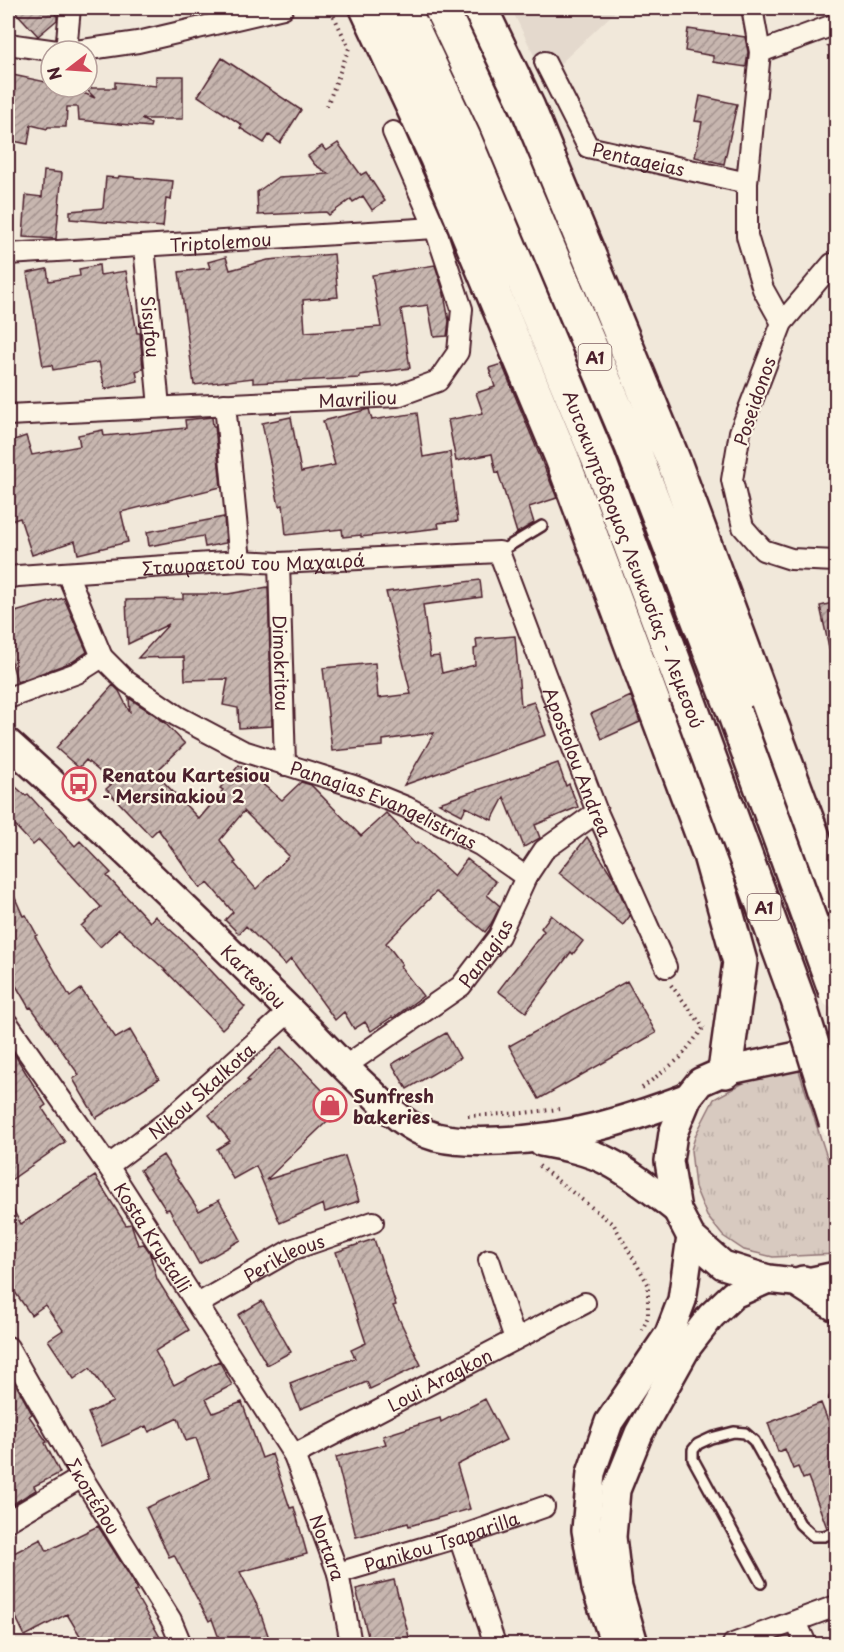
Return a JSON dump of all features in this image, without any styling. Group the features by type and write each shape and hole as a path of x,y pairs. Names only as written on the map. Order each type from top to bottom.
{"highway":[{"path":"367,8 436,156 562,458 710,855 740,962 725,1071"},
{"name":"Αυτοκινητόδρομος Λευκωσίας - Λεμεσού","path":"403,8 464,138 593,447 798,1000 837,1122"},
{"name":"Αυτοκινητόδρομος Λευκωσίας - Λεμεσού","path":"441,8 496,124 633,446 837,992"},
{"path":"480,8 528,108 674,462 837,899"},
{"path":"803,1283 837,1304"}],"street":[{"path":"67,39 70,8"},
{"path":"99,48 138,42 283,8"},
{"path":"752,8 760,52 747,183 747,236 763,289 782,322"},
{"path":"760,52 837,24"},
{"path":"8,44 39,48"},
{"name":"Pentageias","path":"545,62 588,147 747,183"},
{"name":"Mavriliou","path":"8,415 397,396 438,381 458,352 462,309 435,228 393,132"},
{"name":"Triptolemou","path":"8,254 435,228"},
{"name":"Sisyfou","path":"144,246 159,407"},
{"name":"Poseidonos","path":"835,266 782,322 740,432 732,480 743,527 763,550 791,559 837,561"},
{"path":"225,404 240,561"},
{"name":"Σταυραετού του Μαχαιρά","path":"8,578 240,561 279,563 499,552"},
{"name":"Apostolou Andrea","path":"499,552 597,812 666,967"},
{"name":"Dimokritou","path":"279,563 285,765"},
{"name":"Panagias Evangelistrias","path":"67,573 102,657 126,681 177,716 243,751 354,786 406,807 480,845 526,877"},
{"path":"8,698 77,673 102,657"},
{"name":"Kartesiou","path":"8,743 86,814 290,1011 344,1067 405,1123 434,1136 466,1142 528,1140 611,1124 688,1097"},
{"name":"Panagias","path":"344,1067 461,986 499,936 526,877 544,850 597,812"},
{"name":"Nikou Skalkota","path":"108,1166 170,1119 290,1011"},
{"name":"Kosta Krystalli","path":"8,1024 108,1166 294,1455"},
{"path":"837,1048 725,1071 700,1082 688,1097 673,1133 669,1161 678,1210 691,1236 723,1265 768,1279 803,1283 837,1276"},
{"name":"Kartesiou","path":"528,1140 564,1146 607,1160 632,1175 678,1210"},
{"name":"Perikleous","path":"198,1304 291,1250 373,1222"},
{"path":"615,1644 596,1588 586,1530 591,1473 609,1422 669,1334 682,1300 691,1236"},
{"path":"489,1260 515,1339"},
{"path":"634,1644 618,1588 612,1537 616,1490 639,1433 687,1347 711,1316 734,1293 768,1279"},
{"name":"Loui Aragkon","path":"294,1455 585,1303"},
{"name":"Σκοπέλου","path":"8,1347 82,1477 171,1620 181,1644"},
{"name":"Nortara","path":"294,1455 338,1573 351,1644"},
{"path":"8,1521 82,1477"},
{"name":"Panikou Tsaparilla","path":"338,1573 459,1538 544,1508"},
{"path":"459,1538 495,1644"},
{"path":"733,1644 837,1606"},
{"path":"795,1622 806,1644"}],"lane":[{"path":"499,552 542,526"},
{"path":"761,1583 693,1459 693,1450 698,1443 734,1432 744,1433 754,1441 800,1524 813,1536 824,1536 837,1532"}],"path":[{"path":"327,106 348,48 330,8"},
{"path":"666,967 671,986 704,1028"},
{"path":"639,1090 680,1058 704,1028 708,1019"},
{"path":"461,1116 565,1108"},
{"path":"523,1113 528,1140 528,1157 614,1225 648,1284 648,1317"}],"shaded area":[{"path":"511,8 619,8 545,78"}],"green space":[{"path":"798,1068 836,1185 836,1254 773,1257 744,1250 723,1236 707,1216 695,1187 691,1150 696,1134 714,1099 769,1069"}],"building":[{"path":"12,8 50,8 57,16 57,20 38,36"},
{"path":"688,29 745,37 748,52 746,67 713,62 713,56 685,51"},
{"path":"222,58 301,110 280,143 269,135 264,143 240,128 242,125 198,96"},
{"path":"8,74 39,80 39,99 99,99 99,88 115,88 115,82 156,86 156,76 183,76 183,119 141,119 151,124 150,127 79,120 78,107 67,107 66,127 48,127 47,129 31,125 28,144 8,140"},
{"path":"700,96 737,104 724,164 695,157 702,122 695,121"},
{"path":"338,143 361,175 366,172 385,201 372,210 363,196 353,202 351,199 329,215 326,212 258,215 257,192 278,177 329,174 315,165 308,156 322,146 326,151"},
{"path":"44,171 62,173 56,239 23,237 26,195 42,197"},
{"path":"119,176 173,181 171,200 166,199 163,227 70,219 70,211 103,208 106,177 118,178"},
{"path":"334,254 338,297 303,300 305,332 381,327 372,275 435,265 449,321 447,336 434,337 428,305 401,309 410,368 360,375 360,378 253,383 253,378 194,385 179,272 210,268 208,262 226,257 230,270 268,260"},
{"path":"99,265 100,275 126,271 137,333 140,333 143,369 136,371 138,381 105,389 99,362 53,370 52,365 43,366 27,273 47,269 49,281 80,276 79,269"},
{"path":"502,364 557,498 529,507 534,523 517,533 498,472 496,473 492,454 456,461 448,420 483,413 476,393 495,387 489,368"},
{"path":"369,409 372,420 417,413 423,457 450,452 458,521 438,523 439,528 361,537 361,535 343,537 342,529 286,535 283,505 279,506 262,423 291,417 301,472 335,465 323,421"},
{"path":"212,417 213,426 215,426 221,487 121,512 128,542 78,554 75,541 32,555 20,518 8,522 8,442 26,436 32,455 80,446 78,435 103,430 104,436 186,428 185,420"},
{"path":"224,517 226,543 205,547 203,536 149,546 147,532"},
{"path":"480,580 482,597 423,605 430,657 439,656 442,673 475,665 476,639 515,636 521,706 534,702 546,735 404,785 434,733 383,740 383,746 332,751 323,668 375,663 378,698 411,694 386,592"},
{"path":"268,587 272,726 239,728 238,708 223,705 228,679 185,680 184,657 138,658 169,624 128,644 126,600 183,599 183,594 228,594"},
{"path":"64,598 87,652 72,662 17,682 8,648 8,614"},
{"path":"837,602 837,651 830,652 820,606"},
{"path":"113,685 119,691 130,713 129,698 163,721 185,744 160,768 164,772 159,777 199,819 223,790 220,788 239,765 282,800 301,782 311,785 361,836 386,813 416,844 418,842 454,876 467,859 496,882 487,895 500,906 485,932 436,892 386,943 423,996 371,1031 365,1022 354,1029 344,1012 335,1020 291,959 285,965 246,926 239,934 225,920 233,912 208,883 200,888 158,829 151,836 106,789 113,783 86,760 79,768 56,748","holes":["244,811 289,856 256,889 234,863 236,862 220,840"]},
{"path":"631,696 640,722 602,739 591,714"},
{"path":"558,763 566,786 569,784 578,807 535,825 540,838 524,847 504,797 492,820 466,807 462,815 439,803"},
{"path":"8,780 26,796 28,794 75,846 80,841 111,873 107,876 150,922 155,916 186,944 245,1007 222,1029 164,969 119,929 100,947 81,926 101,907 39,840 33,845 8,818"},
{"path":"587,837 613,877 630,916 623,925 559,873"},
{"path":"8,882 23,916 26,915 37,935 35,936 70,997 81,989 116,1038 130,1030 159,1079 96,1118 73,1079 79,1075 31,1007 29,1008 8,972"},
{"path":"551,915 583,941 573,954 571,952 526,1012 498,991 544,931 541,928"},
{"path":"627,981 656,1033 539,1099 509,1046"},
{"path":"446,1033 460,1058 407,1089 392,1064"},
{"path":"8,1044 46,1105 42,1108 65,1142 8,1182"},
{"path":"281,1047 325,1093 329,1089 344,1105 266,1180 345,1156 359,1201 325,1212 323,1204 280,1223 256,1166 233,1179 217,1149 230,1141 209,1115 249,1081 247,1080"},
{"path":"163,1155 199,1211 219,1200 241,1240 199,1264 169,1209 166,1210 140,1170"},
{"path":"95,1176 126,1225 131,1224 138,1245 144,1244 149,1251 157,1279 189,1330 155,1351 174,1385 219,1361 232,1385 206,1399 213,1413 242,1402 262,1458 272,1454 290,1508 294,1507 307,1554 240,1572 259,1609 271,1644 221,1644 212,1619 209,1621 174,1555 169,1557 146,1508 210,1478 196,1438 186,1441 178,1418 149,1432 146,1426 102,1446 88,1413 113,1402 90,1368 74,1379 48,1340 63,1330 45,1305 31,1315 12,1288 15,1286 8,1276 8,1201 21,1224"},
{"path":"374,1239 396,1305 393,1306 421,1365 370,1389 367,1382 300,1409 290,1383 355,1358 351,1350 366,1343 336,1252"},
{"path":"262,1301 291,1352 267,1365 238,1315"},
{"path":"8,1370 32,1414 29,1416 47,1442 45,1443 60,1473 34,1486 36,1490 8,1507 8,1441 15,1437 8,1422"},
{"path":"485,1399 506,1440 457,1465 470,1509 409,1526 408,1523 356,1537 336,1457 386,1444 383,1436 440,1418 441,1422"},
{"path":"821,1403 837,1444 837,1525 827,1528 808,1477 803,1479 798,1467 793,1469 785,1449 778,1452 768,1423"},
{"path":"98,1526 133,1581 137,1591 134,1592 164,1644 85,1644 67,1614 25,1636 8,1601 8,1556 41,1539 47,1551"},
{"path":"394,1580 411,1644 370,1644 356,1589"}],"place":[{"name":"Renatou Kartesiou - Mersinakiou 2","path":"79,784"},
{"name":"Sunfresh bakeries","path":"330,1105"}]}
